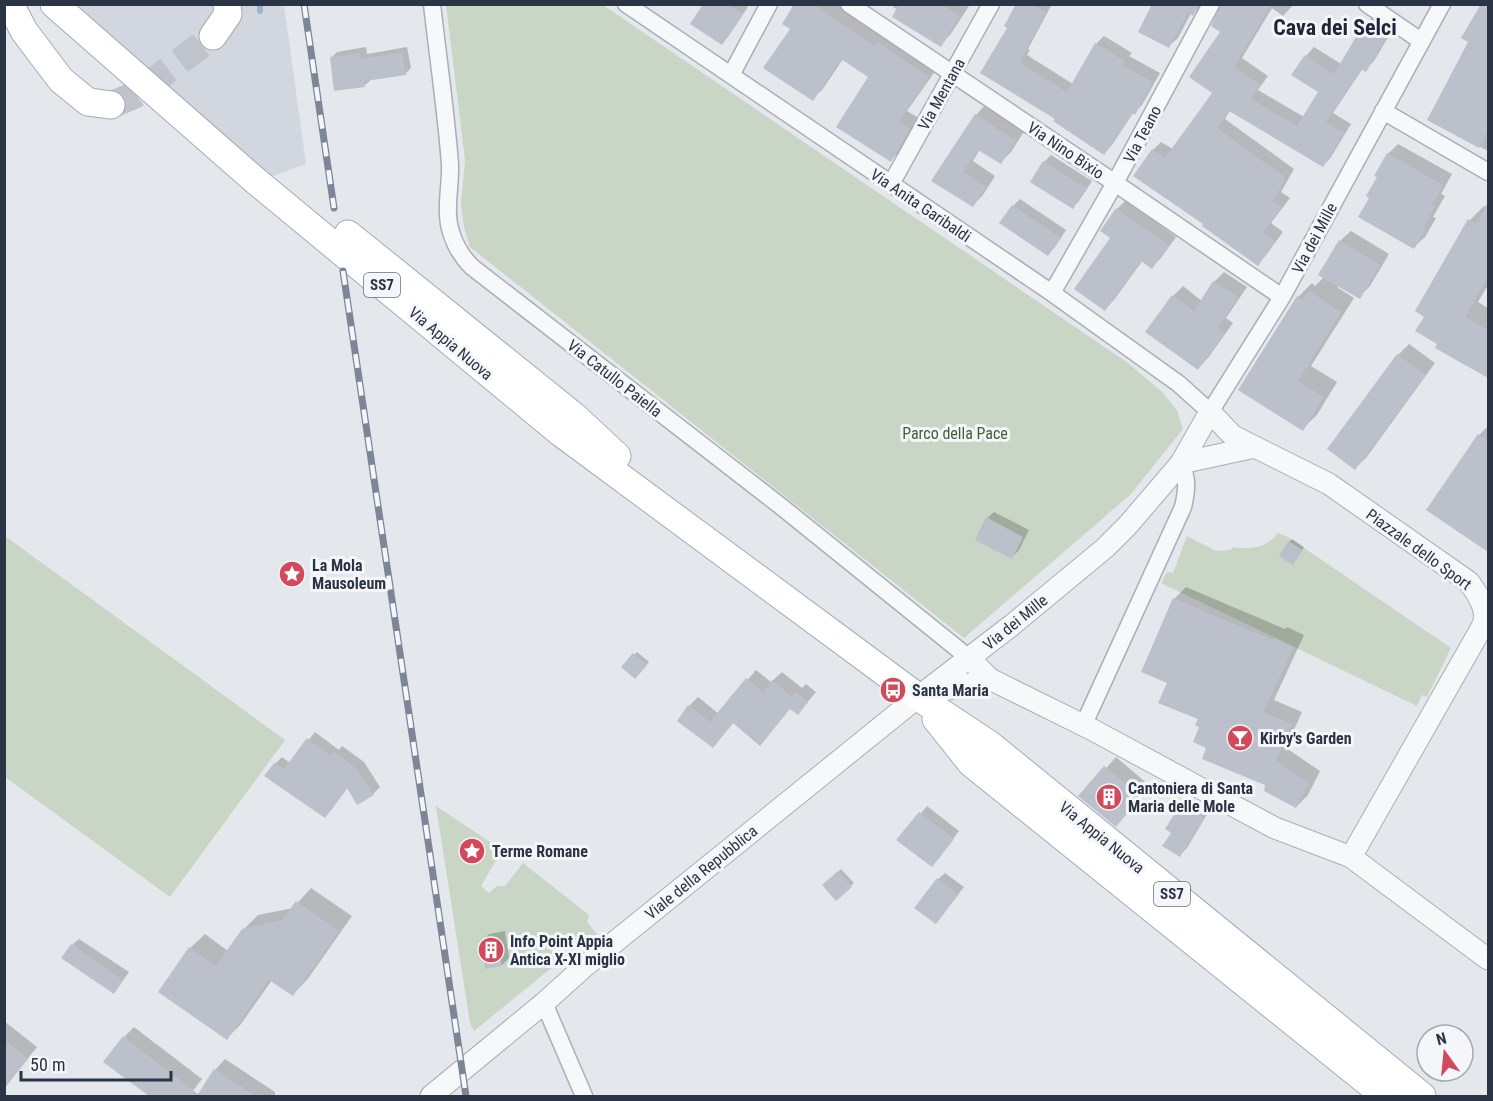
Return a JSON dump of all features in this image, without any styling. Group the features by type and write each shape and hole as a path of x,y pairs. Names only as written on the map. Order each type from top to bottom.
{"main road":[{"path":"10,4 24,31 61,80 88,102 111,105"},
{"name":"Via Appia Nuova","path":"54,4 257,182 561,433 918,697 989,744 1422,1096"},
{"name":"Via Appia Nuova","path":"81,4 271,171 574,416 722,551"},
{"path":"213,36 228,14 227,4"},
{"name":"Via Appia Nuova","path":"918,697 971,763 1385,1096"}],"street":[{"name":"Via Catullo Paiella","path":"432,4 450,166 448,218 450,231 462,257 778,504 969,658"},
{"name":"Via Anita Garibaldi","path":"626,4 1052,294 1179,384 1210,412"},
{"path":"731,75 770,4"},
{"name":"Via Nino Bixio","path":"849,4 1282,297"},
{"name":"Via Mentana","path":"891,184 991,4"},
{"name":"Via Teano","path":"1052,294 1115,183 1211,4"},
{"path":"1367,4 1421,41"},
{"name":"Via dei Mille","path":"918,697 1105,548 1128,525 1181,463 1282,297 1440,6"},
{"path":"1383,111 1488,172"},
{"name":"Piazzale dello Sport","path":"1210,412 1233,436 1329,484 1469,582 1477,593 1483,608 1485,619 1478,634 1351,857"},
{"path":"1083,726 1183,507 1187,486 1181,463 1255,447"},
{"path":"969,658 990,679 1275,828 1351,857 1488,959"},
{"path":"918,697 990,679"},
{"name":"Viale della Repubblica","path":"431,1096 544,1003 617,939 918,697"},
{"path":"544,1003 585,1096"}],"shaded area":[{"path":"54,5 284,5 306,164 257,182"}],"green space":[{"name":"Parco della Pace","path":"446,5 603,5 1128,363 1161,391 1177,410 1183,429 1131,494 964,638 470,247 461,204 465,160"},
{"path":"1278,533 1288,537 1451,648 1427,697 1422,695 1417,706 1161,583 1167,572 1173,573 1187,536 1216,551 1231,550 1233,547 1258,547 1269,542"},
{"path":"5,536 285,740 170,897 5,777"},
{"path":"436,806 502,850 481,886 489,893 497,886 505,886 523,863 589,915 587,922 597,934 474,1031 470,1023"}],"building":[{"path":"703,4 727,4 743,14 722,45 690,24"},
{"path":"794,4 813,4 875,46 878,42 929,77 899,121 910,129 891,162 836,127 868,77 841,59 813,101 763,68 790,29 782,24"},
{"path":"899,4 941,4 960,16 941,47 892,17"},
{"path":"1016,4 1031,4 1046,13 1020,63 1067,92 1095,43 1125,61 1122,65 1153,82 1135,115 1132,113 1104,155 1053,121 1055,119 980,73 1007,28 1004,26"},
{"path":"1152,4 1199,4 1193,16 1188,13 1169,48 1138,32"},
{"path":"1221,4 1272,4 1234,67 1261,85 1251,99 1297,126 1318,92 1291,75 1305,55 1334,74 1363,25 1386,38 1366,72 1361,69 1326,122 1344,133 1323,167 1229,111 1217,128 1286,178 1273,201 1282,207 1263,233 1275,241 1258,266 1202,226 1203,224 1133,176 1152,149 1165,158 1212,93 1189,77 1220,32 1211,26"},
{"path":"1481,4 1488,4 1488,130 1479,148 1427,120 1468,42 1461,38"},
{"path":"402,52 406,75 364,81 365,87 334,91 330,57 360,53 361,59"},
{"path":"975,114 1016,141 1001,164 978,150 963,172 986,187 973,207 931,181"},
{"path":"1387,153 1443,185 1432,205 1435,207 1423,228 1426,229 1414,249 1358,217 1369,198 1366,196 1377,177 1374,176"},
{"path":"1043,161 1086,188 1073,209 1030,182"},
{"path":"1488,202 1488,277 1465,317 1488,330 1488,378 1435,348 1437,344 1415,331 1424,317 1415,311 1468,219 1476,223"},
{"path":"1012,205 1061,238 1048,256 999,223"},
{"path":"1116,208 1169,246 1152,269 1141,261 1105,311 1074,289 1110,238 1100,231"},
{"path":"1339,240 1380,265 1360,299 1318,275"},
{"path":"1213,281 1238,297 1218,328 1225,333 1198,370 1145,332 1172,295 1194,311"},
{"path":"1309,290 1341,313 1298,381 1324,397 1303,431 1238,390 1297,296 1303,300"},
{"path":"1397,354 1426,375 1355,470 1327,449"},
{"path":"1478,434 1488,441 1488,552 1426,510"},
{"path":"986,517 1023,537 1012,559 975,540"},
{"path":"1288,541 1302,550 1293,565 1279,556"},
{"path":"1173,598 1294,647 1263,712 1292,724 1276,761 1309,783 1296,808 1264,791 1265,785 1202,759 1206,748 1193,742 1199,727 1195,725 1198,719 1158,703 1167,683 1141,672"},
{"path":"633,653 647,665 635,679 621,667"},
{"path":"746,678 763,692 772,680 792,697 796,692 808,702 798,715 790,709 760,746 733,723 713,748 677,721 688,705 710,722"},
{"path":"307,738 331,756 334,752 357,769 374,795 357,805 347,788 325,818 264,776 274,763 284,769"},
{"name":"Cantoniera di Santa Maria delle Mole","path":"1104,766 1141,797 1116,827 1078,796"},
{"path":"1181,804 1204,818 1180,857 1162,846 1171,833 1165,829"},
{"path":"919,812 954,839 932,867 896,840"},
{"path":"838,871 852,887 836,901 822,885"},
{"path":"937,878 958,895 936,924 914,908"},
{"path":"296,901 339,931 293,996 269,980 227,1040 158,992 189,947 216,966 242,929 282,920"},
{"name":"Info Point Appia Antica X-XI miglio","path":"498,937 502,966 485,969 481,940"},
{"path":"71,944 123,980 114,994 61,958"},
{"path":"123,1036 198,1094 214,1069 256,1096 149,1096 103,1062"},
{"path":"4,1040 28,1058 4,1088"}],"waterway":[{"path":"260,4 260,11"}],"tunnel":[{"path":"111,105 135,95 213,36"}],"railway":[{"path":"304,4 334,208"},
{"path":"343,271 466,1096"}],"place":[{"name":"La Mola Mausoleum","path":"292,574"},
{"name":"Santa Maria","path":"893,690"},
{"name":"Kirby's Garden","path":"1240,738"},
{"name":"Cantoniera di Santa Maria delle Mole","path":"1109,797"},
{"name":"Terme Romane","path":"472,851"},
{"name":"Info Point Appia Antica X-XI miglio","path":"491,950"}],"district":[{"name":"Cava dei Selci","path":"1335,27"}]}
